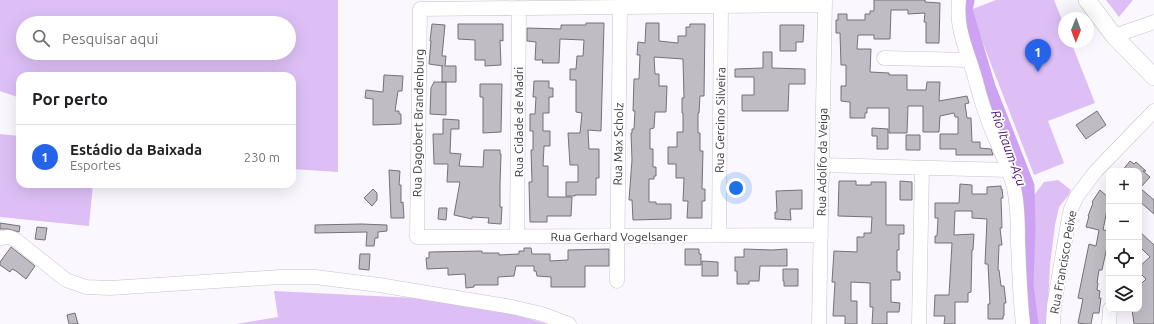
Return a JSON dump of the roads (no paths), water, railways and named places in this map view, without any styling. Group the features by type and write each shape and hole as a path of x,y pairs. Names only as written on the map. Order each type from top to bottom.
{"main road":[{"path":"1087,0 1114,36 1154,77"}],"street":[{"path":"959,0 958,25 962,41 986,114 1014,188 1018,211 1020,295 1023,324"},
{"path":"519,8 721,6 824,2"},
{"name":"Rua Adolfo da Veiga","path":"820,324 824,2"},
{"name":"Rua Gercino Silveira","path":"719,235 721,6"},
{"name":"Rua Max Scholz","path":"617,281 620,7"},
{"name":"Rua Dagobert Brandenburg","path":"417,237 420,9 519,8"},
{"name":"Rua Cidade de Madri","path":"517,236 519,8"},
{"path":"1114,36 1154,22"},
{"path":"884,58 969,60"},
{"name":"Rua Francisco Peixe","path":"1053,324 1054,306 1068,223 1071,209 1077,196 1096,171 1154,111"},
{"path":"822,165 1008,170"},
{"path":"919,324 922,168"},
{"name":"Rua Gerhard Vogelsanger","path":"417,237 821,234"},
{"path":"0,238 9,237 16,240 66,280 86,287 110,288 280,277 315,277 379,285 512,308 542,314 569,324"},
{"path":"1109,324 1110,312"}],"waterway":[{"name":"Rio Itaum-Açu","path":"966,0 964,10 987,87 1026,186 1027,230 1025,285 1030,324"}],"place":[{"name":"Estádio da Baixada","path":"1038,72"}]}
